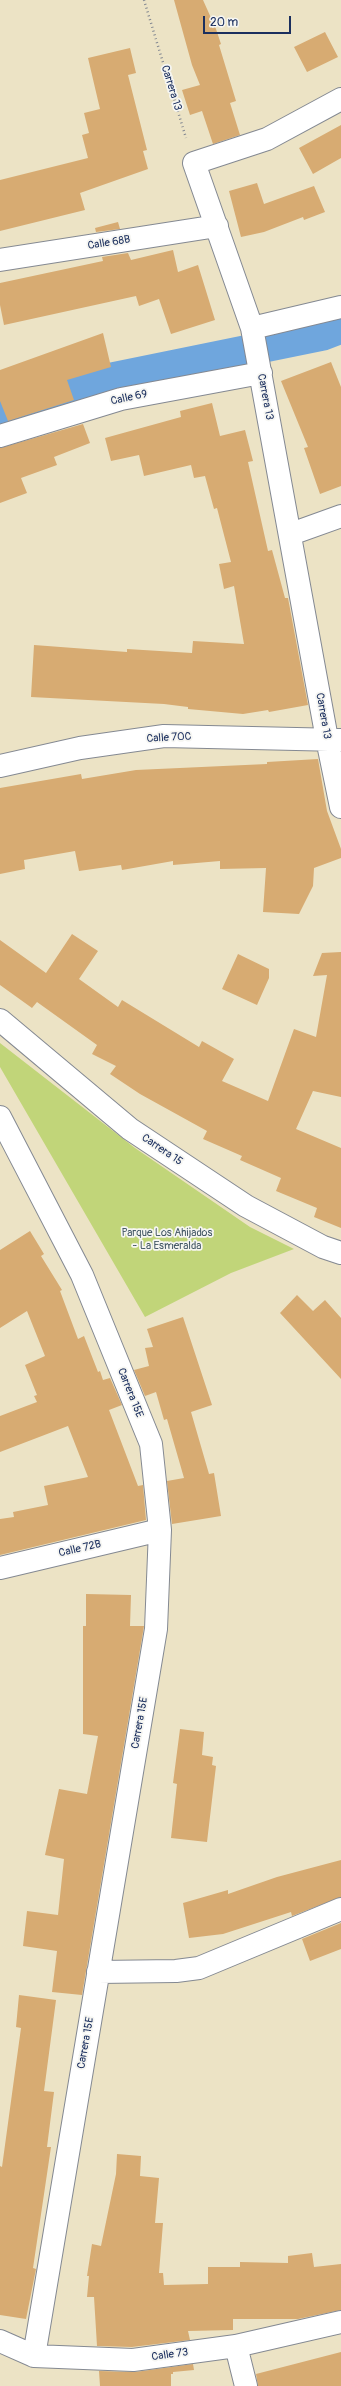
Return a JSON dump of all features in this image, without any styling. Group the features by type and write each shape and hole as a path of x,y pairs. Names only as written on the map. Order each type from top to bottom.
{"street":[{"path":"194,163 267,139 341,99"},
{"name":"Carrera 13","path":"194,163 253,332 291,534 334,739 341,807"},
{"name":"Calle 68B","path":"0,260 217,226"},
{"path":"253,332 341,307"},
{"name":"Calle 69","path":"0,436 121,399 260,370"},
{"path":"291,534 341,516"},
{"name":"Calle 70C","path":"0,766 80,748 164,736 334,739"},
{"name":"Carrera 15","path":"0,1020 130,1129 246,1206 323,1247 341,1253"},
{"name":"Carrera 15E","path":"0,1117 82,1275 151,1444 160,1530 156,1629 34,2356"},
{"name":"Calle 72B","path":"0,1568 160,1530"},
{"path":"98,1972 176,1971 199,1968 341,1909"},
{"name":"Calle 73","path":"0,2341 34,2356 133,2360 236,2346 341,2322"},
{"path":"236,2346 246,2386"}],"path":[{"name":"Carrera 13","path":"144,0 194,163"}],"green space":[{"name":"Parque Los Ahijados - La Esmeralda","path":"0,1043 135,1148 250,1227 294,1249 231,1273 145,1317 0,1067"}],"building":[{"path":"174,0 203,0 221,44 219,45 236,101 230,103 240,135 213,144 202,111 190,115 182,90 200,85 192,65"},
{"path":"325,32 338,57 307,72 294,47"},
{"path":"130,48 136,73 128,75 147,150 143,151 148,169 80,193 85,210 0,231 0,180 88,158 82,135 89,133 84,113 100,109 88,58"},
{"path":"341,125 341,158 313,174 299,148"},
{"path":"257,183 264,204 314,186 325,212 304,220 303,217 264,232 241,237 229,191"},
{"path":"118,222 120,229 96,232 95,228"},
{"path":"173,250 178,272 198,265 215,320 171,334 159,299 139,306 136,296 4,325 0,305 0,283 103,261 102,257 128,253 131,260"},
{"path":"103,333 111,367 67,380 74,400 8,421 0,401 0,370"},
{"path":"331,362 341,387 341,486 320,494 304,448 308,447 281,381"},
{"path":"212,403 220,436 245,430 253,461 248,462 268,551 272,550 285,598 288,598 308,705 269,712 268,710 243,714 188,709 188,707 164,704 31,697 34,645 127,652 127,649 192,653 193,641 244,644 234,586 224,589 219,564 231,562 217,508 214,509 205,476 194,478 191,465 144,476 139,455 111,461 105,438 181,417 180,411"},
{"path":"83,424 90,443 54,457 57,465 21,478 27,493 0,503 0,448"},
{"path":"318,759 327,811 341,849 341,858 314,868 313,886 299,914 263,912 266,868 220,869 220,861 173,865 173,861 122,870 121,865 79,871 75,851 24,860 25,869 0,874 0,788 81,774 82,779 136,770 267,764 267,762"},
{"path":"72,934 98,951 79,979 118,1007 122,1000 199,1047 202,1041 234,1059 222,1081 268,1101 294,1029 316,1037 327,975 313,976 322,953 341,952 341,1097 313,1091 296,1129 341,1148 341,1228 314,1217 317,1208 276,1191 281,1178 240,1160 242,1156 203,1139 207,1131 140,1094 110,1074 116,1066 92,1054 97,1045 37,1002 32,1008 0,985 0,940 46,973"},
{"path":"238,954 269,969 269,978 257,1005 222,989"},
{"path":"30,1231 44,1254 41,1256 62,1290 60,1291 78,1339 84,1336 98,1372 100,1371 103,1380 110,1378 122,1405 109,1410 138,1486 143,1485 146,1520 0,1555 0,1519 14,1517 13,1512 48,1505 44,1486 88,1477 68,1426 0,1452 0,1416 37,1402 34,1396 37,1395 25,1365 45,1356 27,1311 0,1328 0,1250"},
{"path":"297,1295 313,1311 325,1300 341,1318 341,1379 280,1313"},
{"path":"183,1317 212,1405 191,1412 209,1474 214,1473 221,1516 172,1524 167,1481 184,1478 167,1419 164,1420 156,1392 145,1396 134,1370 149,1366 145,1348 153,1347 147,1329"},
{"path":"86,1594 131,1595 130,1626 144,1626 82,1995 52,1992 57,1951 23,1946 27,1911 58,1915 64,1859 45,1855 59,1789 87,1794 98,1736 83,1734 83,1626 86,1626"},
{"path":"180,1729 204,1732 202,1755 213,1757 212,1765 216,1766 207,1842 171,1838 177,1784 173,1783"},
{"path":"341,1860 341,1897 292,1916 291,1912 223,1934 189,1938 183,1903 228,1890 228,1894 277,1877"},
{"path":"341,1923 341,1949 310,1961 302,1939"},
{"path":"19,1995 56,2000 44,2091 54,2092 47,2147 51,2147 33,2268 36,2269 26,2319 0,2315 0,2166 2,2167 21,2028 16,2027"},
{"path":"117,2154 141,2156 140,2176 159,2178 155,2223 163,2223 159,2273 163,2273 164,2285 208,2284 208,2267 240,2267 240,2262 288,2263 288,2256 312,2253 314,2267 341,2264 341,2310 298,2319 233,2319 233,2330 188,2331 190,2340 132,2347 97,2346 94,2297 87,2297 89,2276 87,2276 92,2244 101,2246 116,2174"},
{"path":"341,2352 341,2386 258,2386 256,2374"},
{"path":"193,2364 194,2370 173,2372 173,2374 171,2374 171,2386 100,2386 99,2371 135,2372"}],"waterway":[{"path":"0,411 112,378 323,335 341,328"}]}
